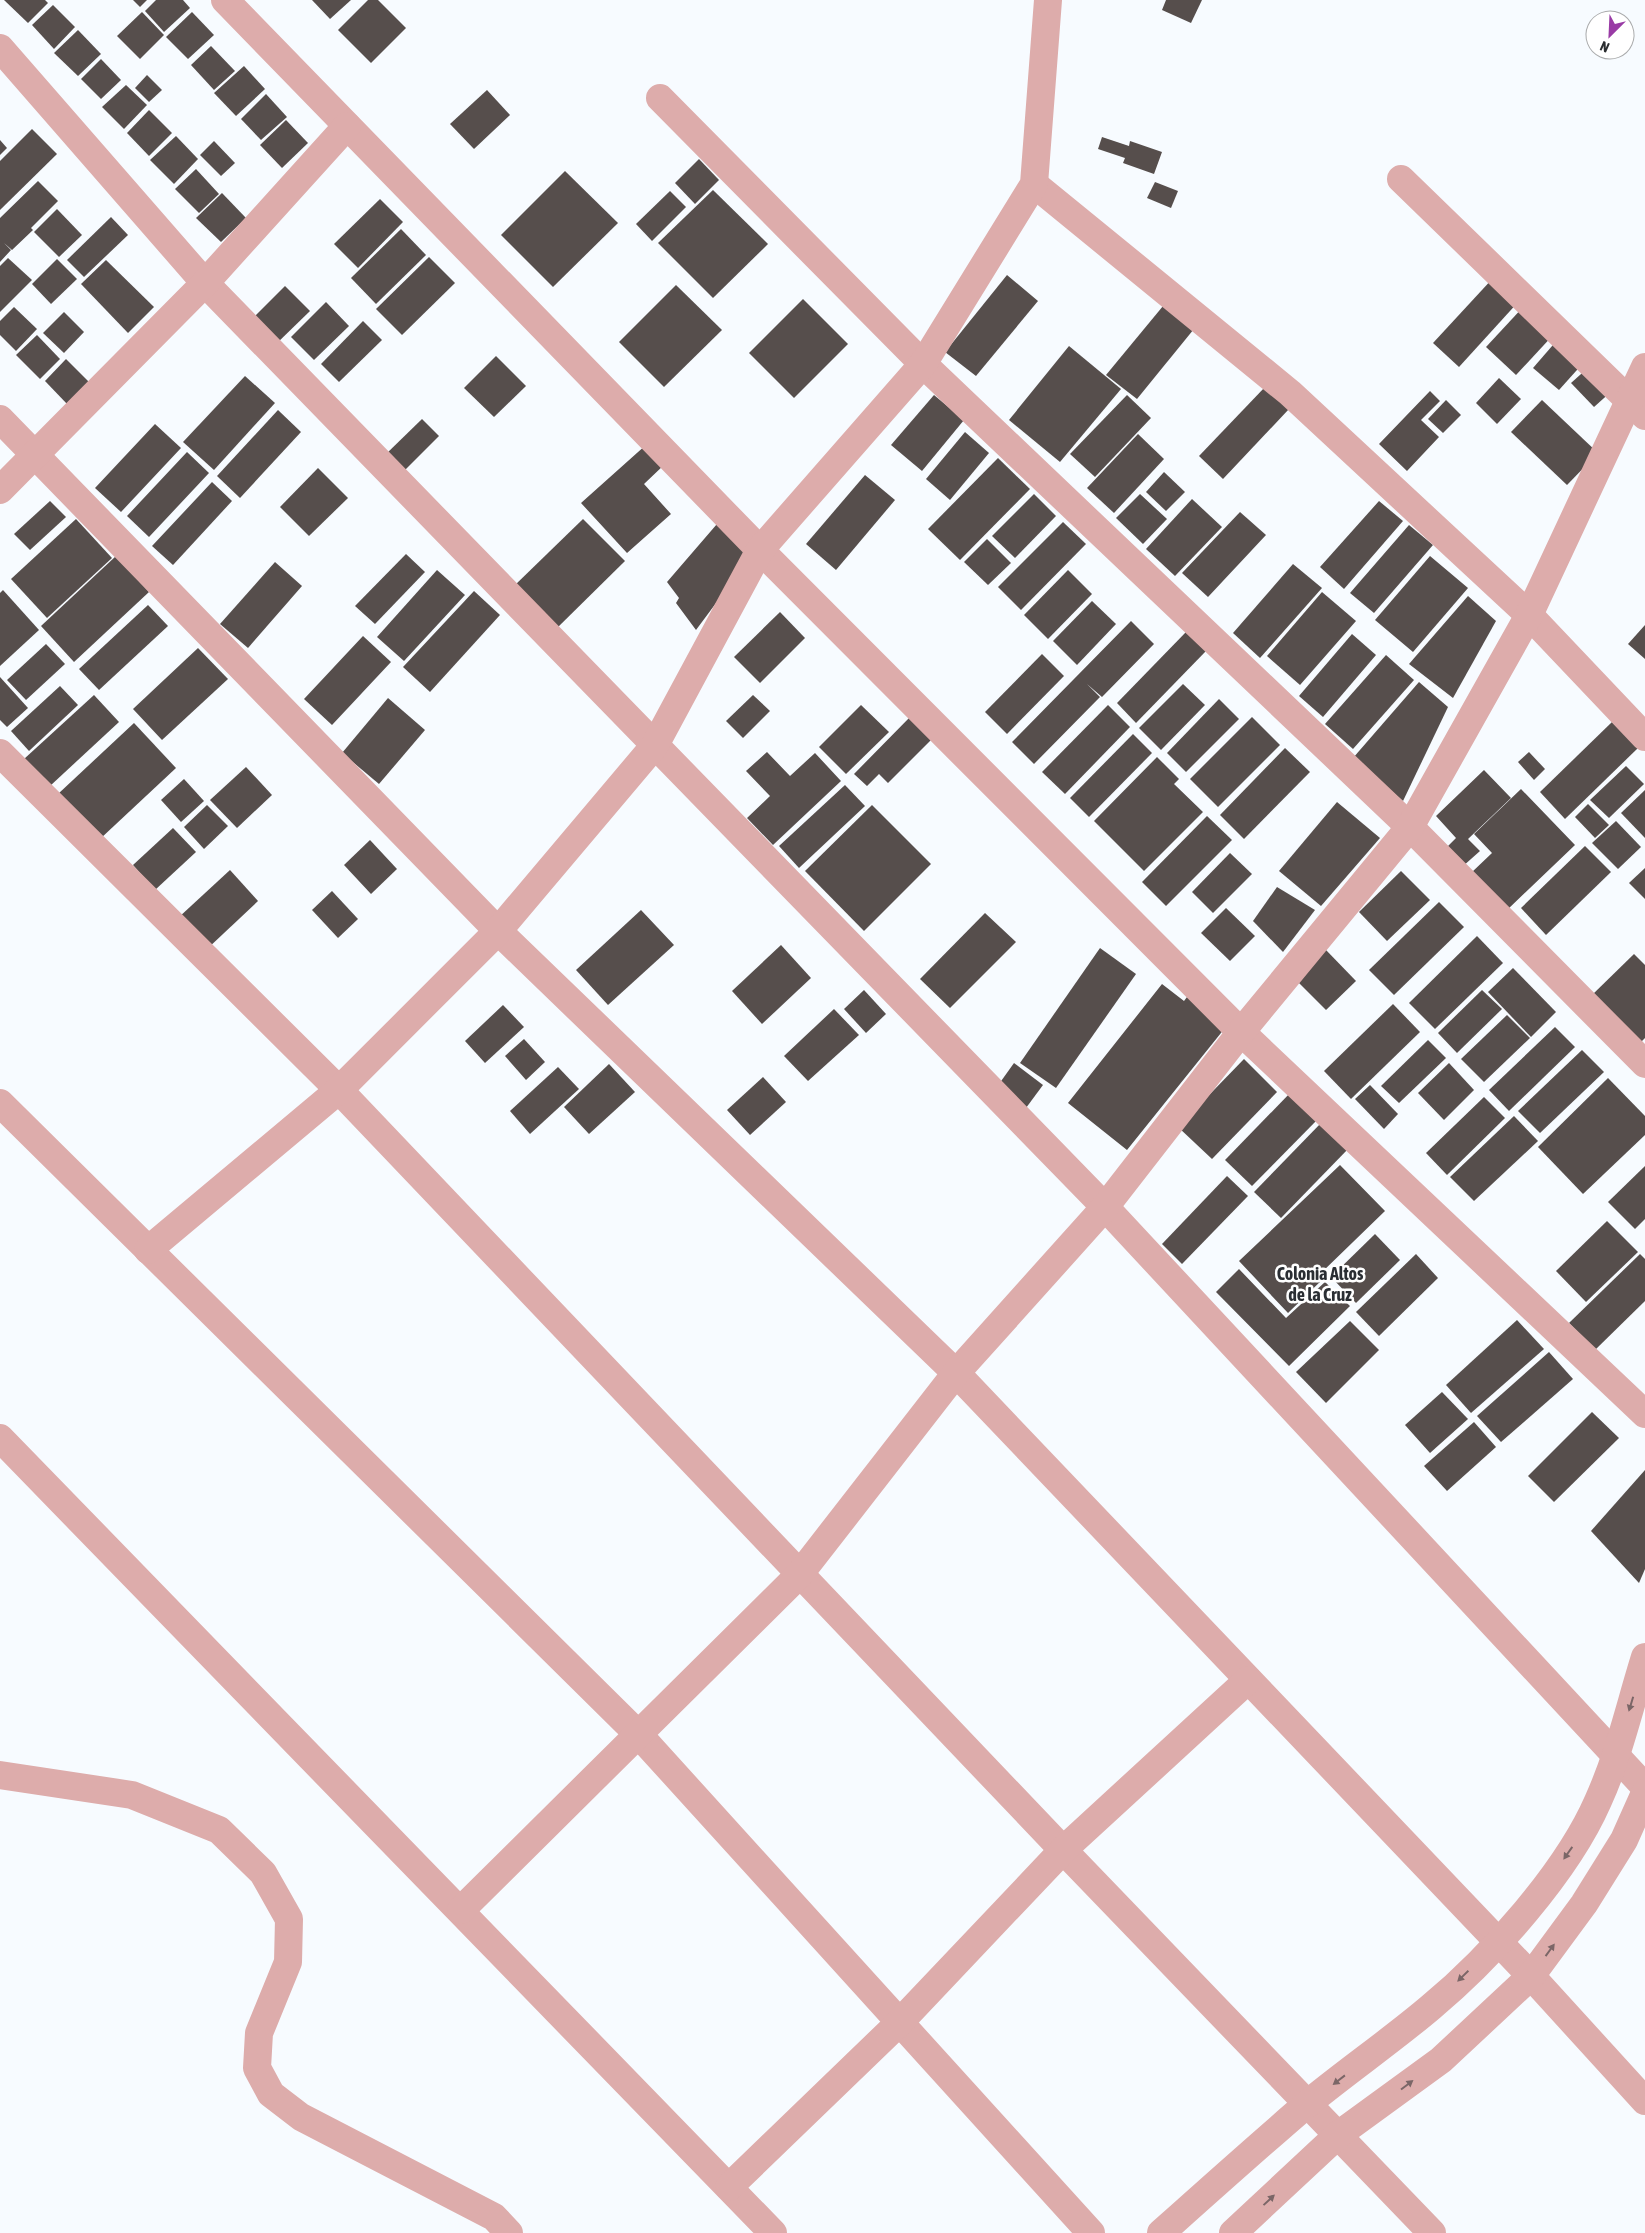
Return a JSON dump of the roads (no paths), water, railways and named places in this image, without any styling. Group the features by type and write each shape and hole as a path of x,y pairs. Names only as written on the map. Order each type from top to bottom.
{"street":[{"path":"225,0 760,550 1241,1032 1645,1414"},
{"path":"148,1250 339,1090 498,931 655,745 760,550 923,364 1034,184 1048,0"},
{"path":"0,48 205,283 1105,1207 1645,1787"},
{"path":"660,98 923,364 1410,827 1645,1064"},
{"path":"0,490 205,283 347,126"},
{"path":"1400,179 1637,408"},
{"path":"1034,184 1290,393 1529,615 1645,736"},
{"path":"461,1910 799,1575 956,1373 1105,1207 1241,1032 1410,827 1529,615 1637,408 1645,367"},
{"path":"0,419 498,931 956,1373 1531,1976 1645,2102"},
{"path":"0,753 339,1090 799,1575 1432,2233"},
{"path":"0,1103 639,1735 1091,2233"},
{"path":"0,1438 773,2233"},
{"path":"1161,2233 1307,2104 1434,2005 1498,1943 1546,1884 1575,1844 1598,1801 1615,1754 1645,1657"},
{"path":"729,2187 900,2022 1062,1850 1248,1680"},
{"path":"0,1775 132,1794 219,1830 264,1873 289,1919 288,1962 259,2033 257,2068 272,2094 301,2117 494,2216 509,2233"},
{"path":"1233,2233 1338,2135 1441,2060 1531,1976 1589,1896 1624,1840 1645,1793"}],"district":[{"name":"Colonia Altos de la Cruz","path":"1320,1284"}]}
